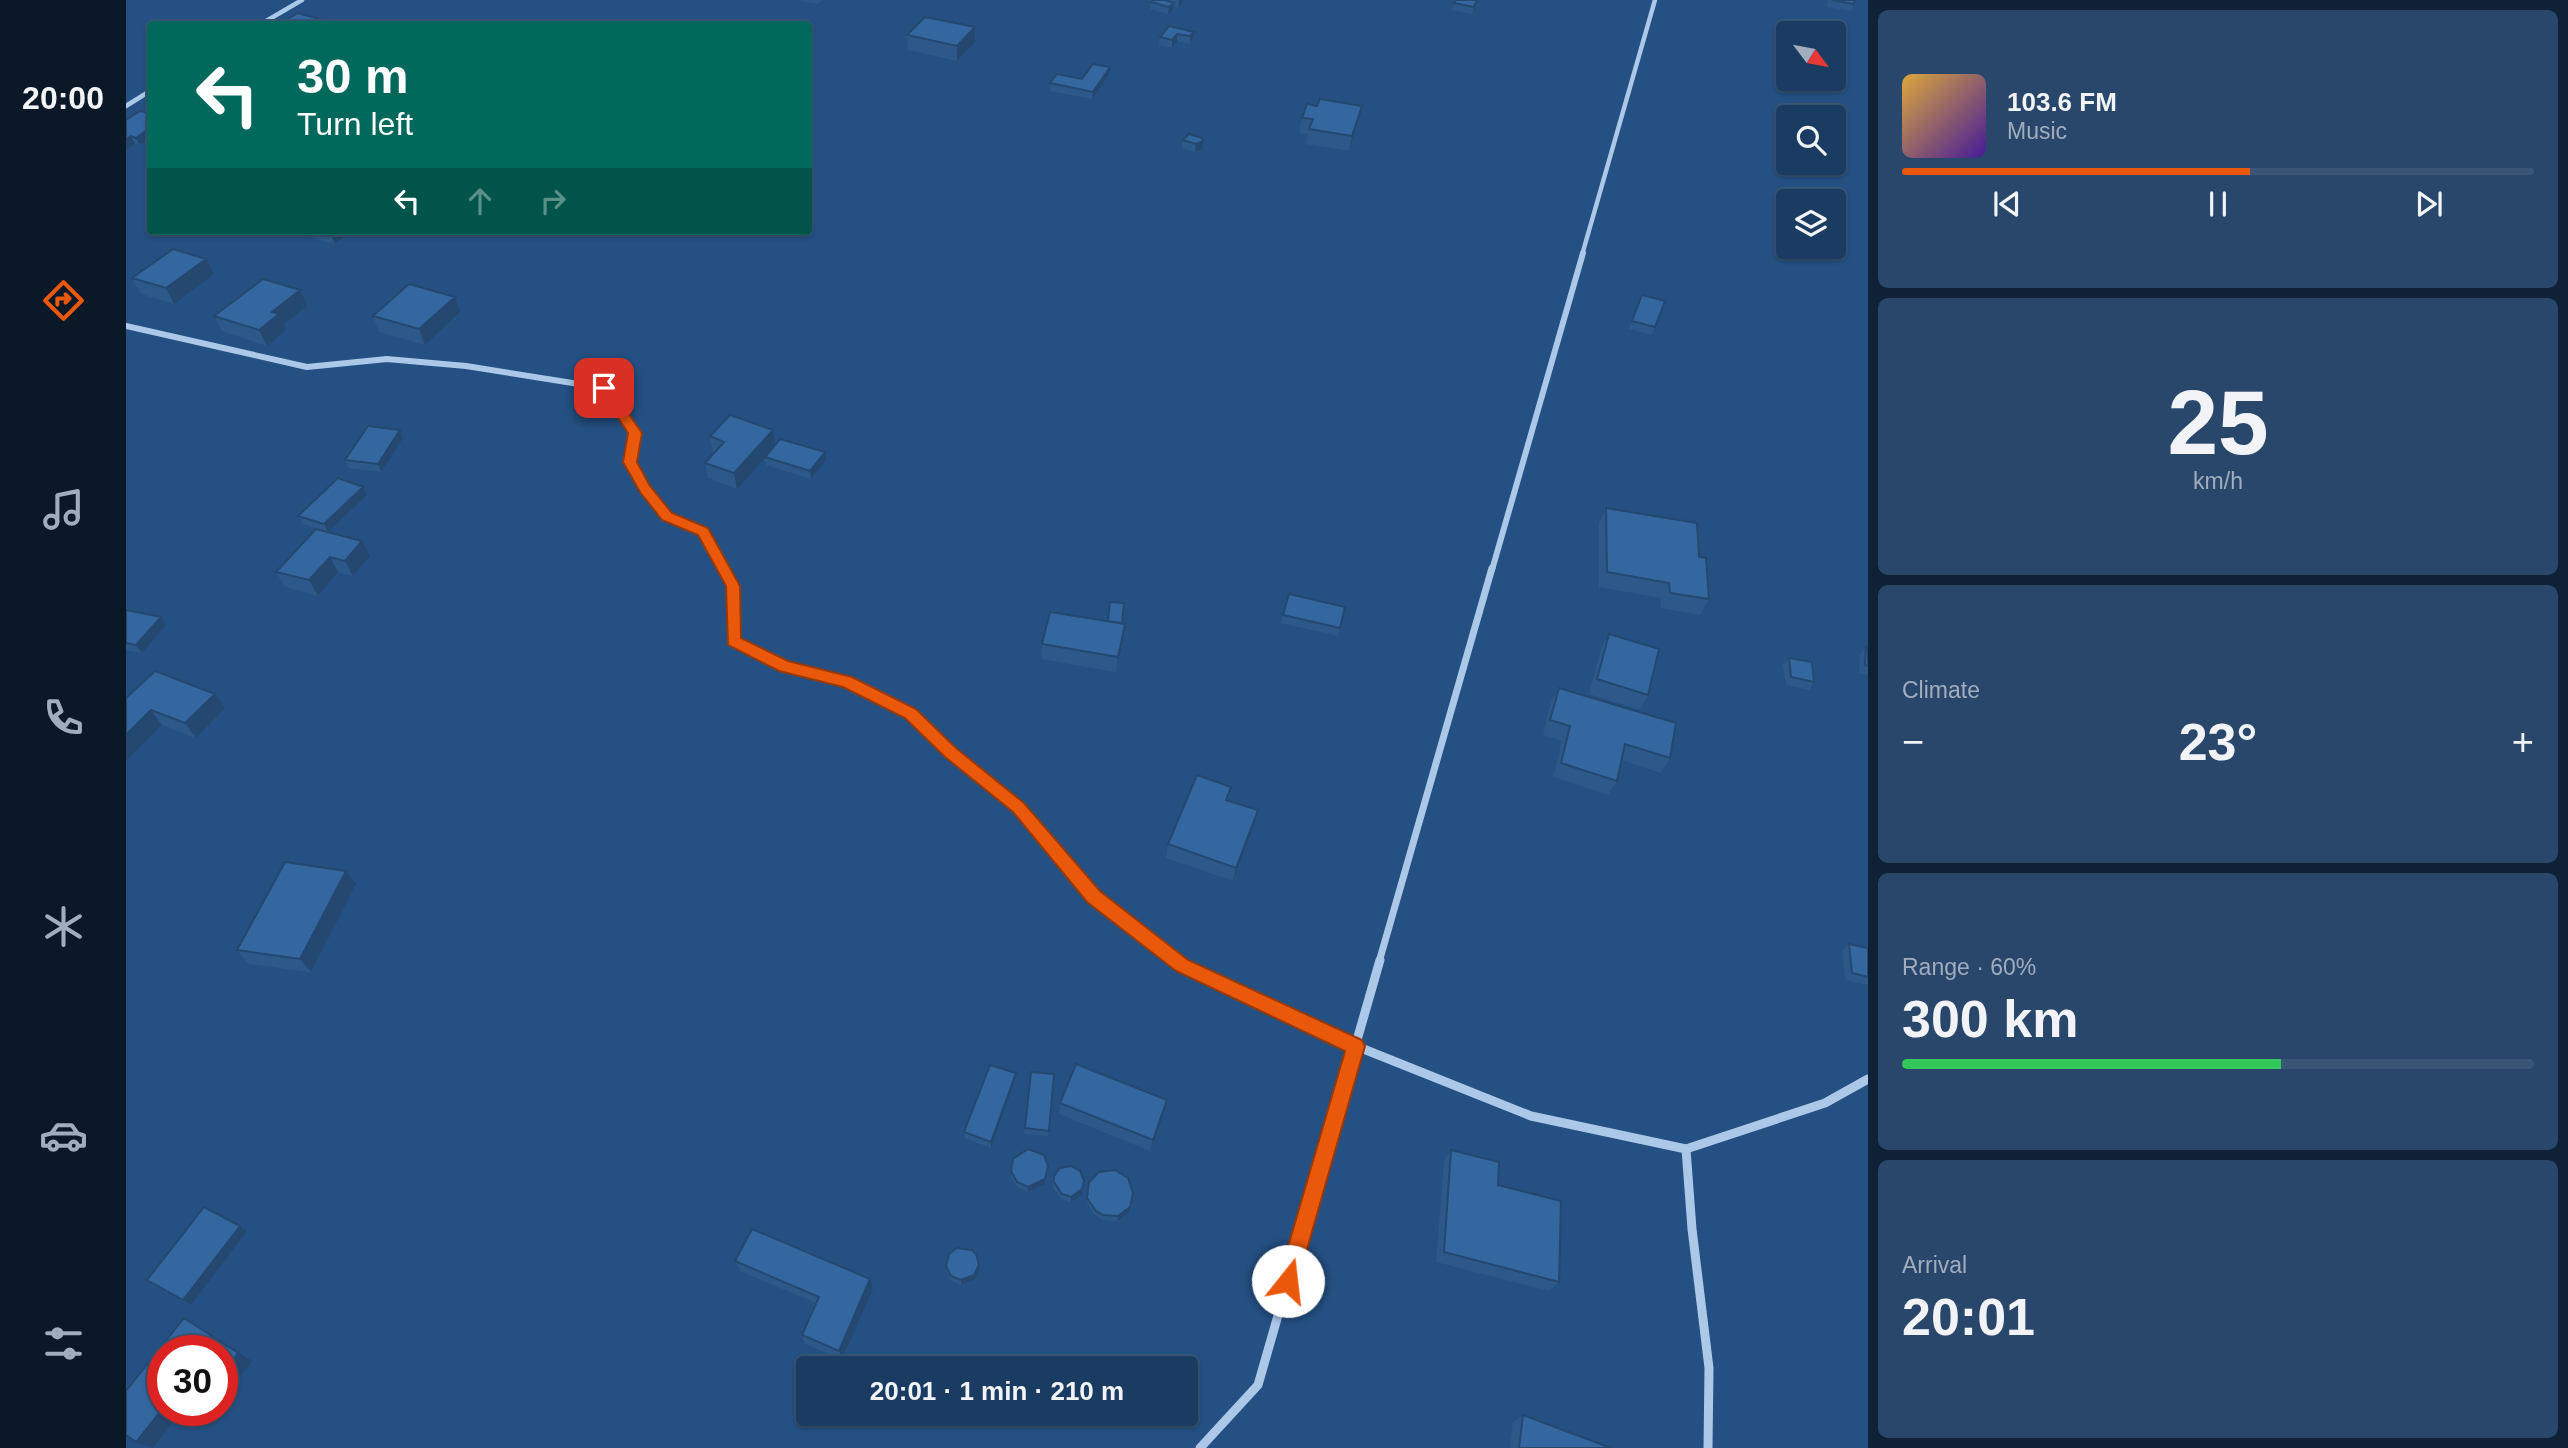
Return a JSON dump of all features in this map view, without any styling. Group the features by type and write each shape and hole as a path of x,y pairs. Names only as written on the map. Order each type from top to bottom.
{"street":[{"path":"266,21 302,0"},
{"path":"1200,1448 1258,1385 1655,0"},
{"path":"126,106 147,93"},
{"path":"126,326 307,366 387,359 466,366 604,388 635,433 630,462 645,489 667,516 703,531 733,586 733,641 784,666 847,682 911,714 951,753 1018,807 1093,896 1182,965 1356,1046 1531,1116 1686,1149 1825,1103 1868,1079"},
{"path":"1686,1149 1692,1229 1709,1368 1708,1448"}],"building":[{"path":"1456,0 1477,0 1474,7 1454,3"},
{"path":"1832,0 1855,0 1854,4"},
{"path":"1151,2 1174,3 1169,7"},
{"path":"298,13 319,19 315,21 284,21"},
{"path":"925,17 975,27 957,46 907,35"},
{"path":"1169,26 1194,32 1190,36 1177,34 1172,40 1160,37"},
{"path":"1093,64 1110,67 1093,92 1050,83 1057,74 1082,79"},
{"path":"1320,99 1362,106 1352,136 1309,129 1313,119 1302,118 1307,104 1317,106"},
{"path":"140,111 147,112 147,130 136,138 131,136 126,139 126,120"},
{"path":"1189,134 1202,138 1203,141 1196,144 1183,140"},
{"path":"173,249 206,259 166,288 132,278"},
{"path":"263,279 300,290 272,312 279,314 259,330 214,316"},
{"path":"409,284 455,297 419,329 373,316"},
{"path":"1642,295 1665,301 1655,327 1632,321"},
{"path":"730,415 773,430 734,473 705,463 724,442 710,436"},
{"path":"368,426 400,430 378,464 345,460"},
{"path":"780,439 825,452 810,471 765,457"},
{"path":"338,478 363,487 324,524 298,516"},
{"path":"1606,508 1697,523 1699,557 1706,558 1709,599 1670,593 1669,583 1607,572"},
{"path":"316,529 362,541 345,561 330,557 309,580 276,572"},
{"path":"1289,594 1345,607 1340,628 1283,615"},
{"path":"1110,602 1124,603 1122,623 1108,621"},
{"path":"126,610 161,617 136,645 126,643"},
{"path":"1050,612 1125,624 1118,657 1042,644"},
{"path":"1609,634 1659,649 1648,695 1597,679"},
{"path":"1866,647 1868,648 1868,666 1865,665"},
{"path":"1789,658 1812,662 1814,682 1791,677"},
{"path":"155,671 215,694 185,723 151,710 126,735 126,698"},
{"path":"1559,688 1676,723 1670,758 1625,744 1617,781 1561,763 1570,726 1550,720"},
{"path":"1197,775 1231,787 1226,800 1258,810 1236,868 1168,844"},
{"path":"285,862 346,871 300,959 237,950"},
{"path":"1849,944 1868,948 1868,977 1852,973"},
{"path":"1076,1064 1167,1100 1153,1140 1060,1103"},
{"path":"990,1065 1016,1073 991,1142 964,1132"},
{"path":"1031,1072 1054,1074 1049,1131 1025,1128"},
{"path":"1028,1149 1044,1155 1048,1166 1045,1179 1028,1187 1017,1182 1011,1171 1013,1159"},
{"path":"1451,1150 1499,1162 1498,1185 1561,1201 1559,1282 1444,1252"},
{"path":"1071,1166 1080,1171 1084,1181 1082,1189 1071,1197 1062,1194 1054,1182 1054,1176 1060,1168"},
{"path":"1115,1170 1128,1178 1133,1193 1130,1207 1118,1216 1103,1215 1096,1211 1087,1198 1089,1182 1099,1172"},
{"path":"204,1207 240,1226 183,1300 147,1280"},
{"path":"752,1229 870,1279 839,1351 802,1335 819,1297 735,1261"},
{"path":"957,1248 972,1250 979,1265 974,1275 961,1280 951,1276 946,1266 949,1254"},
{"path":"184,1318 210,1335 170,1335"},
{"path":"147,1365 149,1426 136,1442 126,1435 126,1391"},
{"path":"1523,1415 1611,1448 1519,1448"}],"route":[{"path":"604,388 635,433 630,462 645,489 667,516 703,531 733,586 733,641 784,666 847,682 911,714 951,753 1018,807 1093,896 1182,965 1356,1046 1288,1281"}]}
